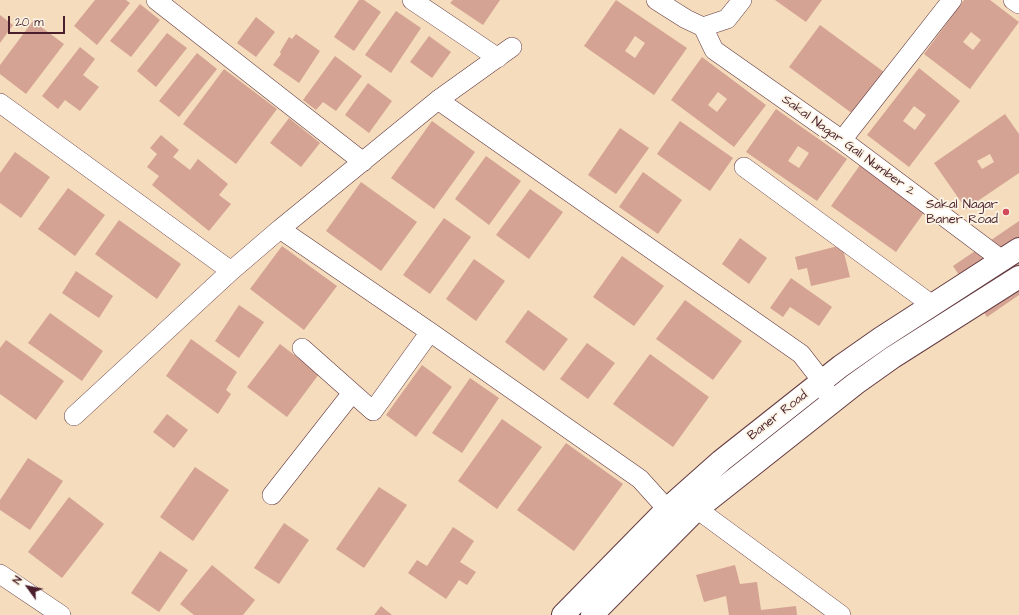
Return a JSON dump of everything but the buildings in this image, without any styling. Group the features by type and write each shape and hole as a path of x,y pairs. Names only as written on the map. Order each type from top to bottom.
{"main road":[{"name":"Baner Road","path":"563,615 667,509 721,461 822,381 880,338 1010,254"},
{"name":"Baner Road","path":"592,615 696,509 855,384 893,357 1019,277"}],"street":[{"path":"156,0 363,162"},
{"path":"74,416 231,270 438,100 505,53 412,0"},
{"path":"656,0 686,19 703,27 727,19 742,0"},
{"path":"842,140 952,0"},
{"path":"1013,0 1019,4"},
{"name":"Sakal Nagar Gali Number 2","path":"703,27 714,50 842,140 1010,254"},
{"path":"438,100 801,354 822,381 831,403"},
{"path":"0,103 231,270"},
{"path":"744,167 932,305"},
{"path":"280,229 640,479 667,509"},
{"path":"302,348 373,411 430,332"},
{"path":"272,496 352,393"},
{"path":"696,509 841,615"},
{"path":"0,574 61,615"}],"place":[{"name":"Sakal Nagar Baner Road","path":"1006,212"}]}
